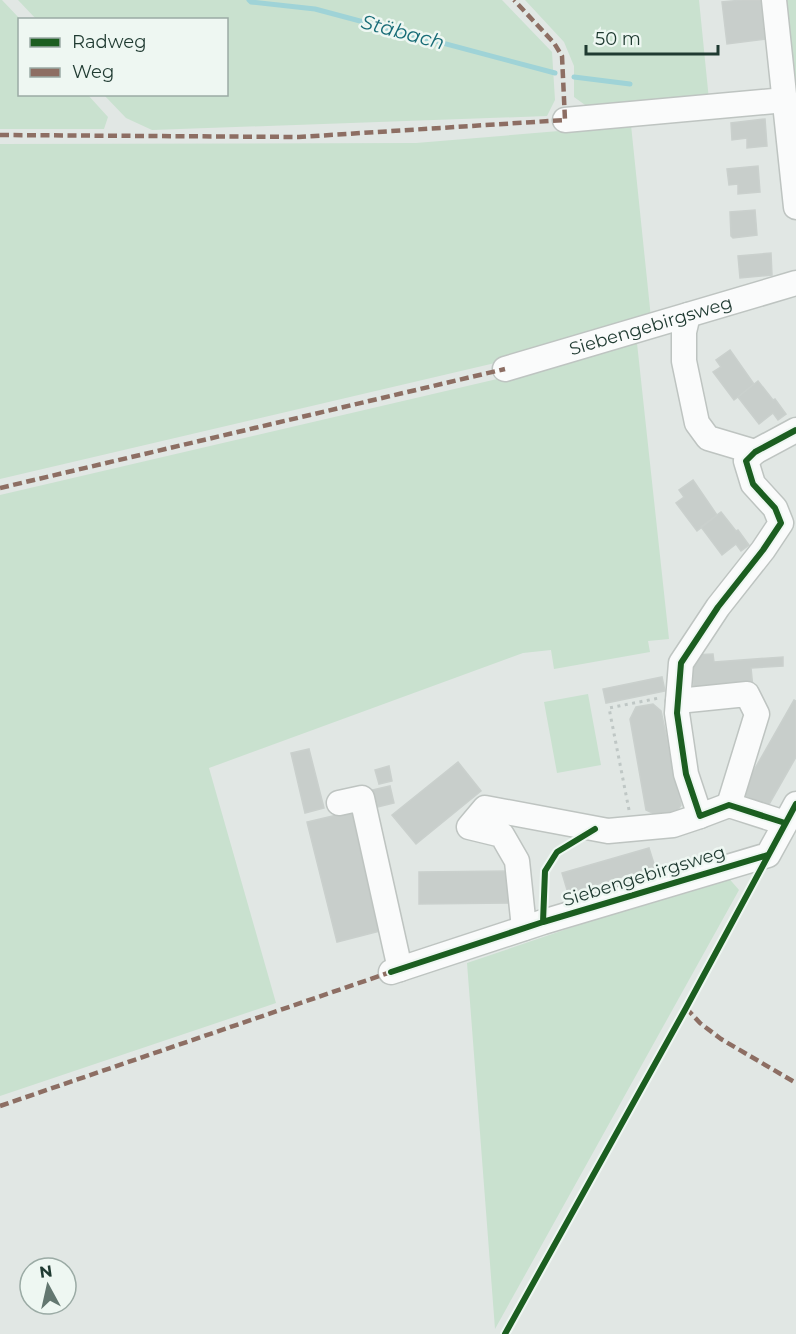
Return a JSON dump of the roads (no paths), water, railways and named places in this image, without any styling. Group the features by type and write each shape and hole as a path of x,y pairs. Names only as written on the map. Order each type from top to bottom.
{"street":[{"path":"774,0 788,90 796,207"},
{"path":"565,120 788,90"},
{"name":"Siebengebirgsweg","path":"505,369 796,283"},
{"path":"688,315 684,332 684,361 697,423 708,438 755,452"},
{"path":"700,816 686,774 677,713 681,663 718,608 789,520 753,484 746,461 755,452 796,430"},
{"path":"524,928 517,861 502,835 469,827 485,808 608,831 673,825 729,805 757,714 747,694 679,697"},
{"name":"Siebengebirgsweg","path":"339,803 362,798 396,971 524,928 768,855 791,814 729,805"}],"waterway":[{"name":"Stäbach","path":"249,0 315,9 555,73"},
{"name":"Stäbach","path":"574,77 630,84"}]}
